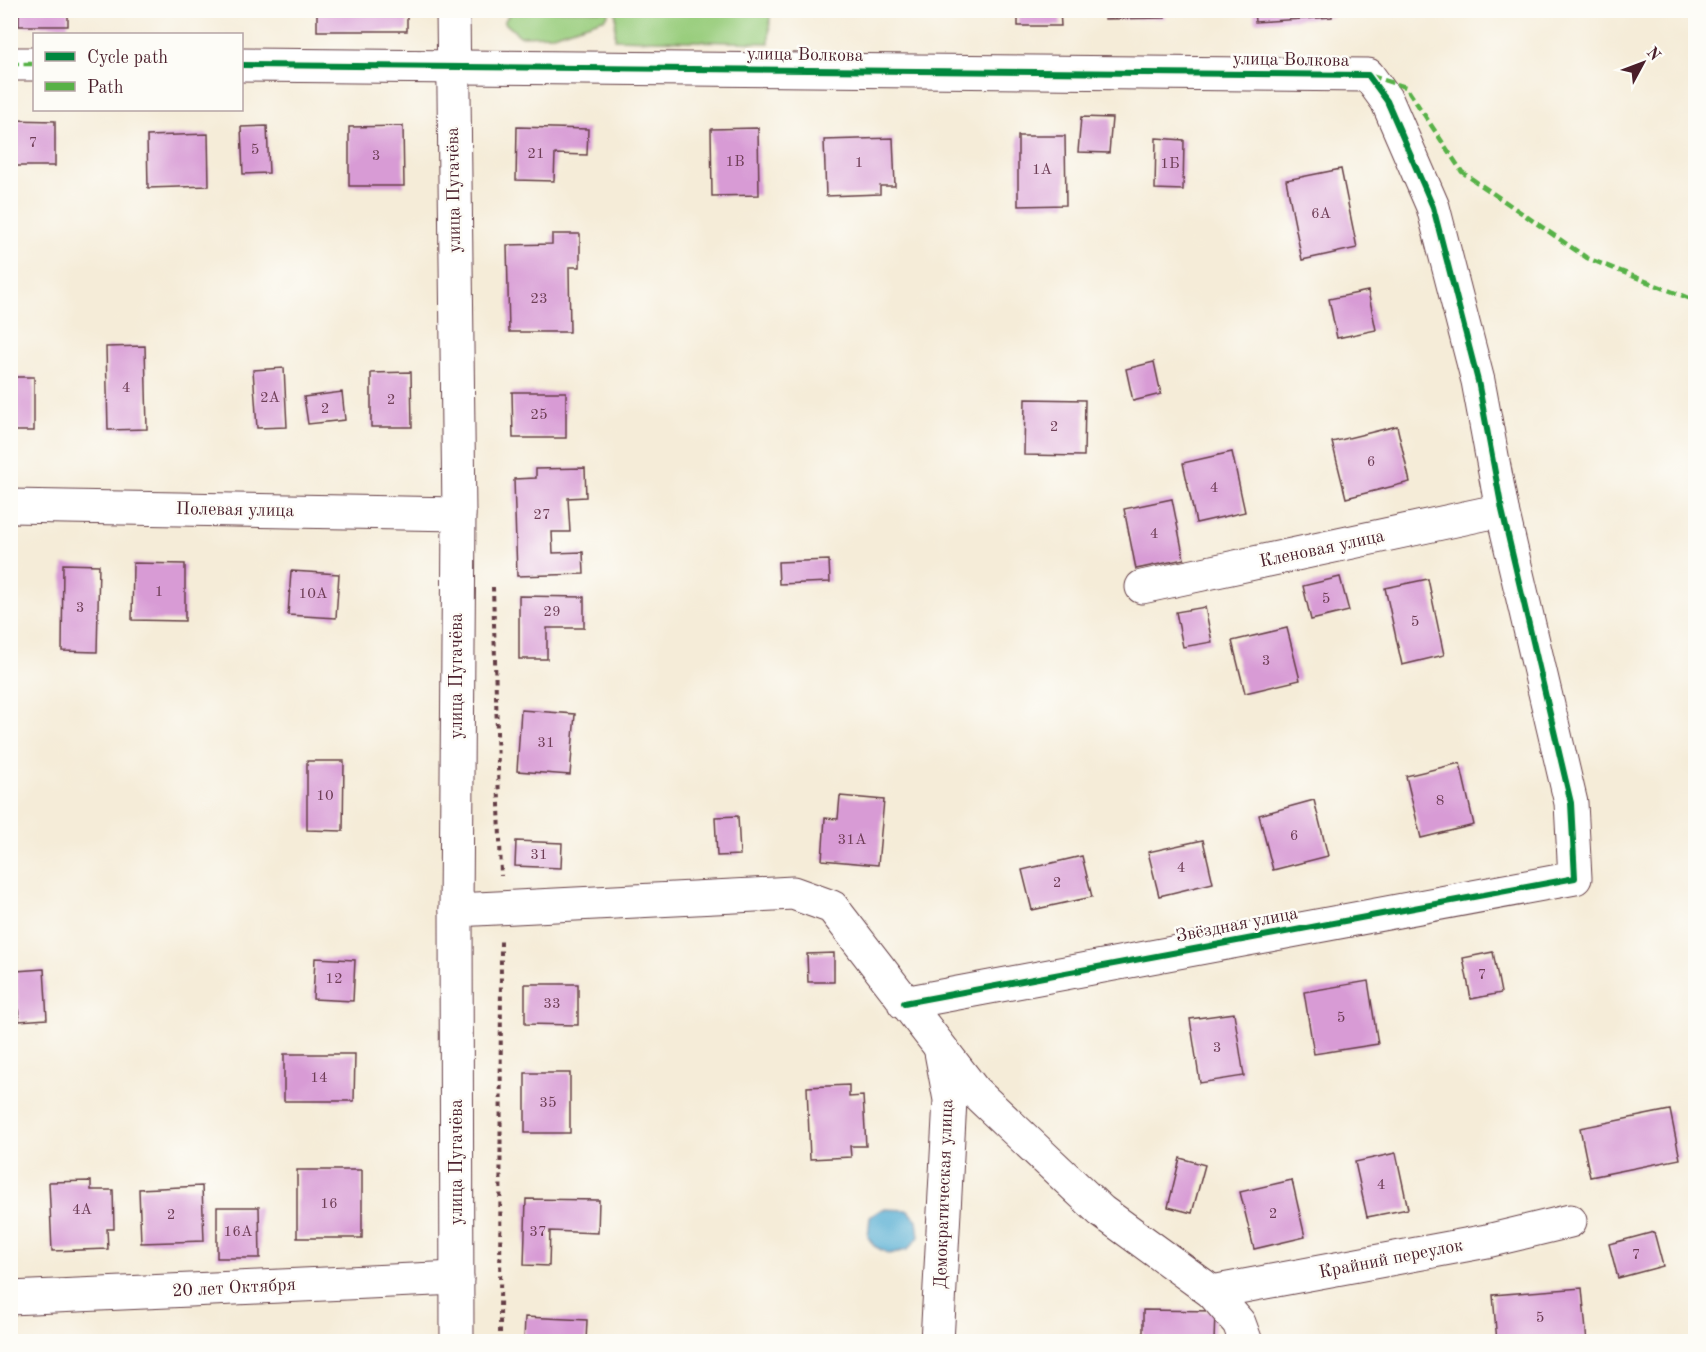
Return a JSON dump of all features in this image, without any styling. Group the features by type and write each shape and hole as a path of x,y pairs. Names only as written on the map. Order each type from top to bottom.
{"street":[{"name":"улица Пугачёва","path":"453,10 459,514 456,910 457,1341"},
{"path":"10,64 33,64"},
{"name":"улица Волкова","path":"243,65 1368,75 1388,101 1433,207 1478,381 1502,510"},
{"name":"Полевая улица","path":"10,506 459,514"},
{"name":"Кленовая улица","path":"1142,587 1502,510"},
{"name":"Звёздная улица","path":"904,1003 1575,878 1571,803 1502,510"},
{"path":"456,910 793,893 832,907 904,1003 974,1090 1101,1211 1212,1292 1239,1323 1246,1341"},
{"name":"Демократическая улица","path":"937,1341 950,1100 940,1047"},
{"name":"Крайний переулок","path":"1212,1292 1487,1241 1570,1221"},
{"name":"20 лет Октября","path":"10,1298 457,1278"}],"path":[{"path":"493,576 501,907 500,1341"}],"green space":[{"path":"511,11 610,11 606,18 553,35 520,36 504,22"},
{"path":"616,11 770,11 769,43 615,39"}],"water":[{"path":"882,1209 908,1210 917,1220 919,1237 907,1250 889,1254 874,1246 868,1237 870,1217"}],"building":[{"path":"19,10 68,10 68,26 19,26"},
{"path":"317,10 407,10 407,31 317,31"},
{"path":"1018,10 1060,10 1061,26 1018,26"},
{"path":"1105,10 1164,10 1165,18 1105,19"},
{"path":"1254,10 1332,10 1332,17 1255,22"},
{"path":"1081,117 1112,118 1109,153 1078,152"},
{"path":"10,120 55,121 55,166 10,166"},
{"path":"267,126 269,173 243,174 241,127"},
{"path":"403,126 404,186 349,186 349,127"},
{"path":"517,127 588,129 587,155 555,154 554,181 516,180"},
{"path":"758,128 759,195 712,196 711,129"},
{"path":"208,134 209,186 148,188 147,136"},
{"path":"1018,136 1065,136 1066,205 1018,206"},
{"path":"893,138 895,186 880,186 880,194 826,196 824,140"},
{"path":"1156,138 1184,140 1183,190 1155,189"},
{"path":"1341,169 1357,248 1302,260 1286,180"},
{"path":"552,234 580,234 580,267 569,267 570,332 509,332 507,245 552,244"},
{"path":"1368,291 1376,330 1337,338 1329,299"},
{"path":"145,346 147,429 108,430 106,347"},
{"path":"1154,362 1161,394 1133,401 1126,369"},
{"path":"284,368 287,427 257,428 253,370"},
{"path":"411,372 412,427 371,427 371,373"},
{"path":"10,377 34,377 34,431 10,431"},
{"path":"342,392 345,420 308,424 304,397"},
{"path":"512,392 566,392 566,438 513,438"},
{"path":"1025,399 1085,400 1084,456 1024,455"},
{"path":"1397,426 1410,482 1346,498 1332,442"},
{"path":"1232,452 1245,512 1196,523 1183,463"},
{"path":"585,468 586,497 568,498 570,532 552,532 553,553 583,552 584,574 517,576 514,479 536,478 536,469"},
{"path":"1172,499 1184,559 1136,569 1124,509"},
{"path":"829,560 830,582 779,584 778,562"},
{"path":"133,563 185,564 185,621 132,620"},
{"path":"63,564 99,565 97,652 62,651"},
{"path":"291,571 339,574 336,618 288,615"},
{"path":"1340,577 1349,611 1311,620 1303,586"},
{"path":"1428,579 1444,655 1402,665 1385,588"},
{"path":"519,596 584,597 584,628 547,628 547,659 519,659"},
{"path":"1205,607 1212,642 1183,647 1176,612"},
{"path":"1287,628 1300,680 1245,693 1232,641"},
{"path":"521,710 575,714 570,775 517,771"},
{"path":"307,761 344,761 343,831 307,830"},
{"path":"1460,763 1474,825 1421,838 1406,776"},
{"path":"840,796 884,800 878,865 822,860 825,818 838,819"},
{"path":"1314,800 1328,856 1273,870 1259,815"},
{"path":"738,816 740,855 717,856 715,817"},
{"path":"1203,840 1213,883 1159,896 1148,852"},
{"path":"516,841 562,843 561,868 515,866"},
{"path":"1082,856 1092,897 1032,910 1022,870"},
{"path":"1493,952 1501,993 1471,999 1463,958"},
{"path":"834,953 834,982 808,982 807,954"},
{"path":"315,958 355,960 353,1001 313,999"},
{"path":"44,969 47,1019 19,1021 16,971"},
{"path":"1368,981 1378,1044 1314,1054 1304,992"},
{"path":"525,984 578,984 578,1025 525,1024"},
{"path":"1234,1013 1244,1076 1200,1083 1190,1019"},
{"path":"284,1054 355,1054 354,1101 284,1101"},
{"path":"525,1073 570,1073 570,1133 525,1133"},
{"path":"849,1085 849,1097 863,1096 866,1146 850,1146 851,1157 810,1159 807,1087"},
{"path":"1670,1110 1680,1159 1590,1177 1580,1128"},
{"path":"1396,1153 1408,1209 1367,1217 1355,1162"},
{"path":"1180,1158 1205,1165 1192,1213 1168,1207"},
{"path":"297,1170 362,1170 362,1238 297,1238"},
{"path":"1292,1180 1305,1237 1254,1249 1240,1192"},
{"path":"91,1181 91,1190 113,1190 114,1229 107,1229 108,1249 52,1251 49,1182"},
{"path":"202,1186 204,1241 141,1243 139,1189"},
{"path":"526,1199 599,1200 598,1233 550,1231 549,1266 524,1265"},
{"path":"217,1207 259,1207 260,1258 217,1258"},
{"path":"1654,1232 1663,1266 1618,1278 1609,1244"},
{"path":"1582,1288 1587,1342 1497,1342 1493,1295"},
{"path":"1143,1310 1215,1311 1214,1342 1143,1342"},
{"path":"525,1317 587,1320 586,1342 524,1342"}],"marked path":[{"path":"10,64 33,64"},
{"path":"1371,76 1406,87 1462,172 1587,258 1696,301"}],"cycle path":[{"path":"243,65 1368,75 1387,101 1433,207 1478,381 1502,510 1571,803 1575,878 904,1003"}]}
